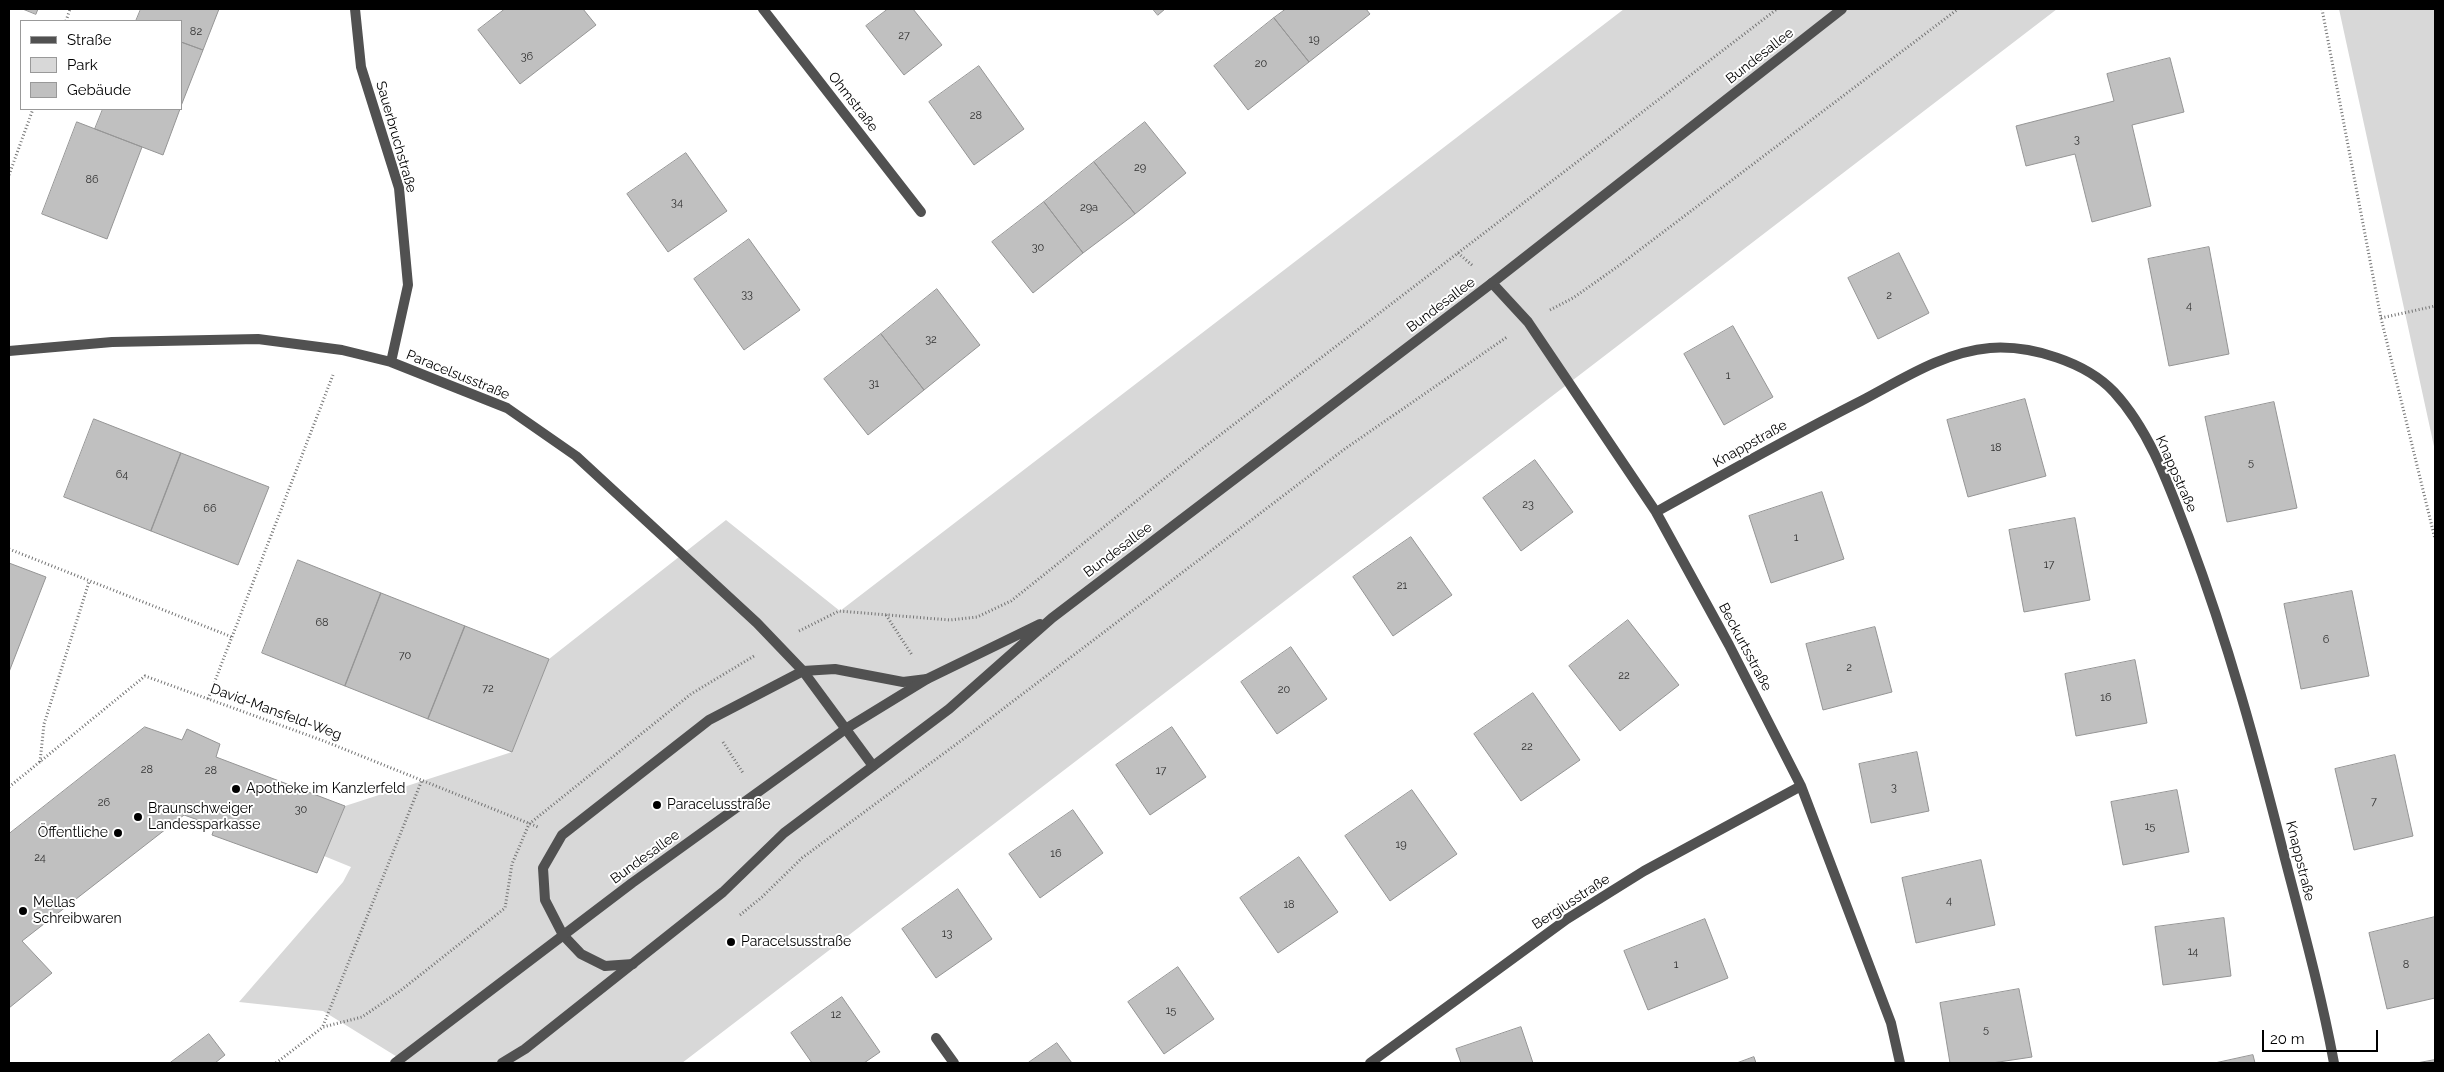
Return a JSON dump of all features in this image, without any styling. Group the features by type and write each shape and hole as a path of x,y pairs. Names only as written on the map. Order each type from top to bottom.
{"street":[{"name":"Sauerbruchstraße","path":"355,9 360,67 399,188 408,285 391,362"},
{"name":"Ohmstraße","path":"764,9 920,212"},
{"name":"Bundesallee","path":"502,1063 633,964 723,892 784,833 949,709 1052,618 1492,283 1842,9"},
{"name":"Beckurtsstraße","path":"1492,283 1528,322 1656,512 1729,645 1801,786 1891,1023 1900,1063"},
{"name":"Paracelsusstraße","path":"9,351 112,342 258,338 342,350 391,362 507,408 576,456 757,624 802,671 873,766"},
{"name":"Knappstraße","path":"1656,512 1792,436 1938,360 1989,348 2017,349 2058,358 2089,373 2113,390 2135,420 2168,482 2207,585 2254,737 2325,1013 2334,1063"},
{"name":"Bundesallee","path":"395,1063 564,935 846,728 927,678 1052,618"},
{"path":"633,964 605,966 581,954 564,935 545,900 543,868 562,835 709,720 802,671 835,668 903,682 927,678"},
{"name":"Bergiusstraße","path":"1374,1062 1567,919 1644,871 1801,786"},
{"path":"936,1038 954,1063"}],"path":[{"path":"839,611 950,620 977,617 1011,601 1211,442 1777,9"},
{"path":"802,858 966,737 1346,448 1528,322 1573,298 1617,268 1958,9"},
{"path":"2322,9 2381,318 2435,539"},
{"path":"9,175 33,110"},
{"path":"2381,318 2435,306"},
{"path":"208,699 342,350"},
{"path":"9,549 232,637"},
{"path":"40,762 44,724 89,582"},
{"name":"David-Mansfeld-Weg","path":"9,787 146,676 422,780 529,824 562,835"},
{"path":"323,1027 422,780"}],"green space":[{"path":"1624,9 2057,9 682,1063 407,1063 323,1011 239,1002 343,882 351,867 324,856 345,806 512,752 549,659 726,520 840,611"},
{"path":"2339,9 2435,9 2435,451"}],"building":[{"path":"23,9 38,9 36,14"},
{"path":"141,9 219,9 203,50 182,42 182,20 136,20"},
{"path":"505,9 583,9 596,25 520,84 478,30"},
{"path":"888,9 913,9 942,45 904,75 866,26"},
{"path":"1153,9 1165,9 1158,15"},
{"path":"1286,9 1366,9 1370,14 1309,62 1274,18"},
{"path":"1274,18 1309,62 1248,110 1214,66"},
{"path":"182,42 203,50 182,103"},
{"path":"2170,58 2184,112 2132,125 2151,206 2092,222 2075,154 2026,166 2016,126 2114,101 2107,74"},
{"path":"979,66 1024,129 974,165 929,102"},
{"path":"103,110 180,110 163,155 95,129"},
{"path":"77,122 142,147 107,239 42,214"},
{"path":"1145,122 1186,173 1135,214 1094,162"},
{"path":"686,153 727,211 668,252 627,194"},
{"path":"1094,162 1135,214 1083,253 1044,202"},
{"path":"1044,202 1083,253 1033,293 992,242"},
{"path":"749,239 800,310 744,350 694,279"},
{"path":"2209,247 2229,354 2169,366 2148,259"},
{"path":"1899,253 1929,313 1878,339 1848,278"},
{"path":"937,289 980,345 924,390 881,334"},
{"path":"1733,326 1773,397 1724,425 1684,354"},
{"path":"881,334 924,390 868,435 824,379"},
{"path":"2025,399 2046,476 1968,497 1947,420"},
{"path":"2274,402 2297,508 2227,522 2205,417"},
{"path":"94,419 181,453 151,531 64,497"},
{"path":"181,453 269,487 238,565 151,531"},
{"path":"1535,460 1573,512 1521,551 1483,498"},
{"path":"1822,492 1844,559 1771,583 1749,516"},
{"path":"2075,518 2090,600 2024,612 2009,530"},
{"path":"1411,537 1452,595 1393,636 1353,577"},
{"path":"298,560 381,593 345,686 262,653"},
{"path":"9,563 46,577 9,672"},
{"path":"2352,591 2369,676 2301,689 2284,604"},
{"path":"381,593 465,626 428,719 345,686"},
{"path":"1628,620 1679,685 1620,731 1569,666"},
{"path":"465,626 549,659 512,752 428,719"},
{"path":"1875,627 1892,692 1823,710 1806,644"},
{"path":"1291,647 1327,699 1277,734 1241,682"},
{"path":"2135,660 2147,723 2076,736 2065,674"},
{"path":"1533,693 1580,760 1521,801 1474,734"},
{"path":"145,727 182,740 187,729 220,744 216,757 345,806 317,873 212,835 215,826 184,815 22,941 52,973 9,1008 9,834"},
{"path":"1172,727 1206,777 1150,815 1116,765"},
{"path":"1917,752 1929,811 1871,823 1859,764"},
{"path":"2395,755 2413,836 2354,850 2335,769"},
{"path":"1412,790 1457,854 1390,901 1345,836"},
{"path":"2177,790 2189,852 2123,865 2111,802"},
{"path":"1073,810 1103,853 1040,898 1009,854"},
{"path":"1299,857 1338,912 1278,953 1240,898"},
{"path":"1981,860 1995,925 1916,943 1902,878"},
{"path":"958,889 992,939 936,978 902,929"},
{"path":"2435,917 2435,998 2387,1009 2369,933"},
{"path":"2224,918 2231,976 2163,985 2155,927"},
{"path":"1705,919 1728,978 1648,1010 1624,951"},
{"path":"1178,967 1214,1019 1164,1054 1128,1002"},
{"path":"2019,989 2032,1057 1992,1063 1950,1063 1940,1003"},
{"path":"842,997 880,1052 864,1063 812,1063 791,1033"},
{"path":"1521,1027 1533,1063 1461,1063 1456,1049"},
{"path":"209,1034 225,1055 215,1063 170,1063"},
{"path":"1057,1043 1072,1063 1028,1063"},
{"path":"2253,1055 2255,1063 2215,1063"},
{"path":"1754,1057 1756,1063 1737,1063"},
{"path":"2435,1060 2435,1063 2417,1063"}],"place":[{"name":"Apotheke im Kanzlerfeld","path":"236,789"},
{"name":"Paracelusstraße","path":"657,805"},
{"name":"Braunschweiger Landessparkasse","path":"138,817"},
{"name":"Öffentliche","path":"118,833"},
{"name":"Mellas Schreibwaren","path":"23,911"},
{"name":"Paracelsusstraße","path":"731,942"}]}
